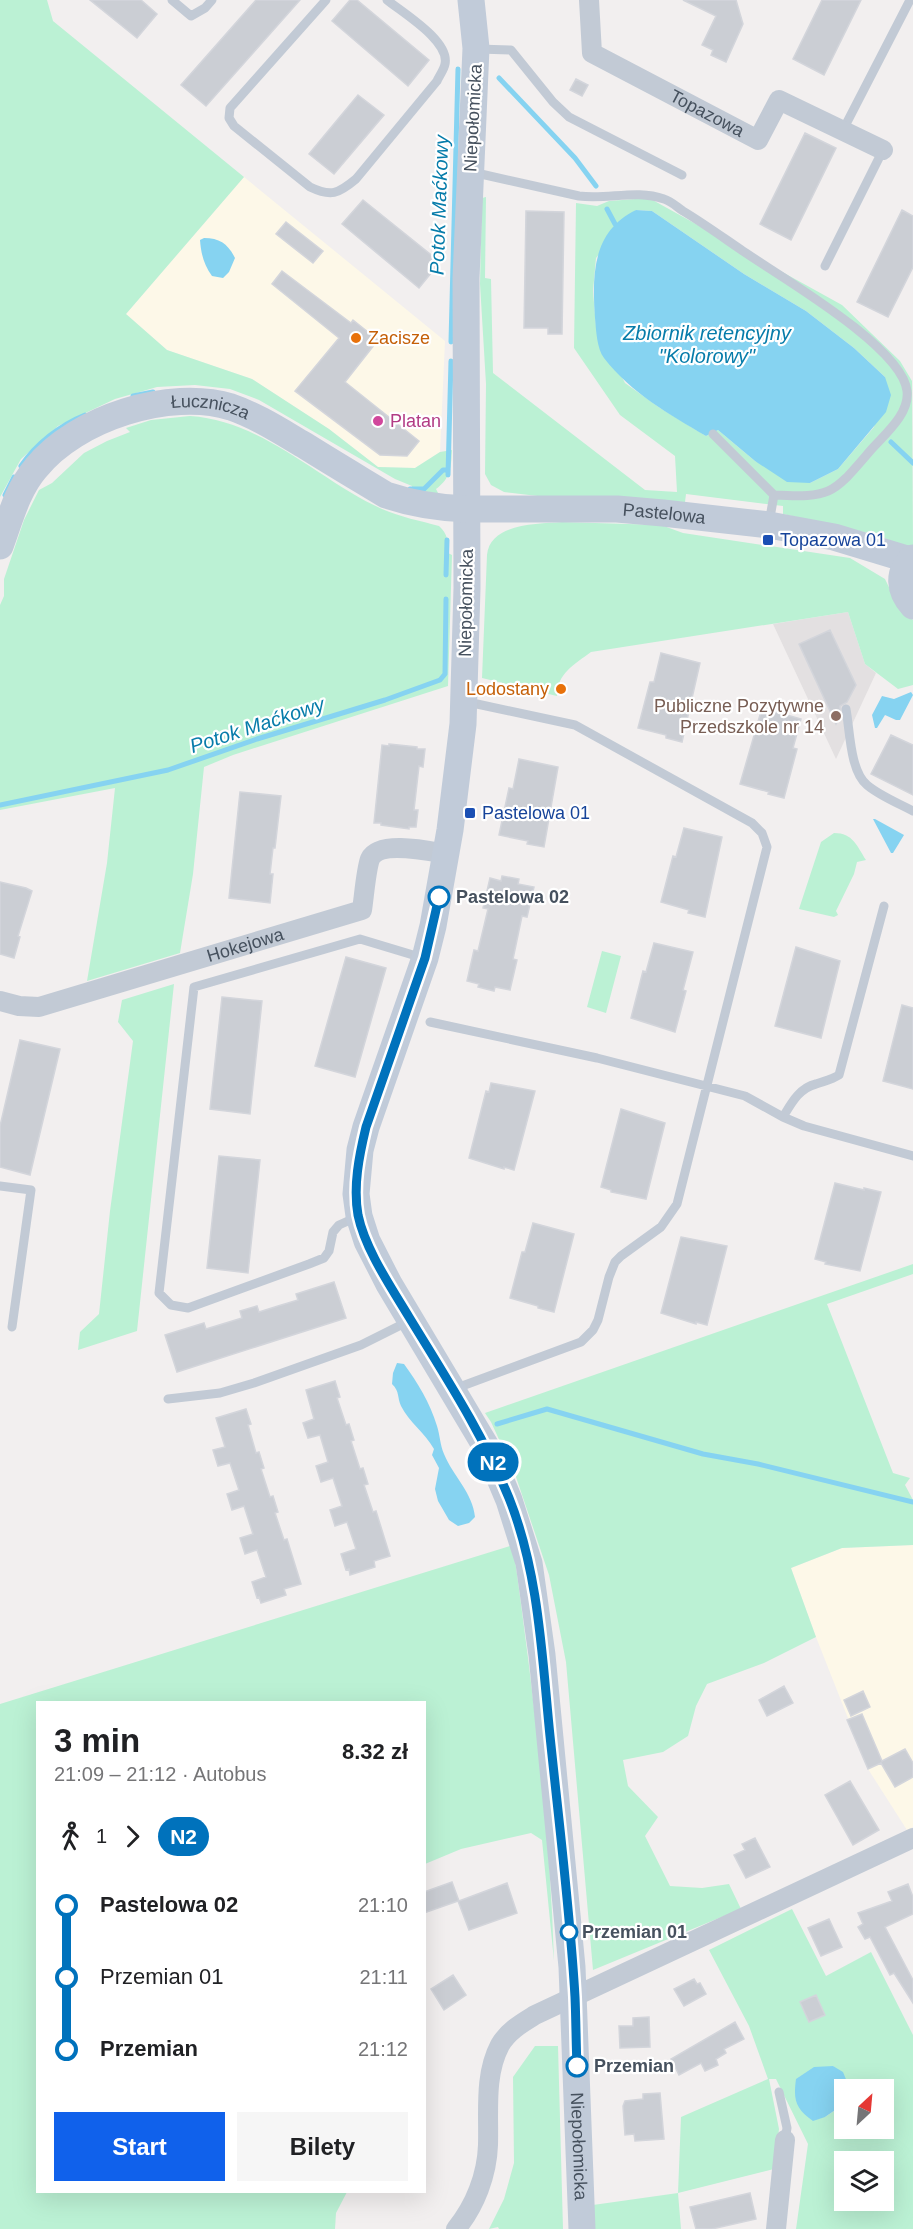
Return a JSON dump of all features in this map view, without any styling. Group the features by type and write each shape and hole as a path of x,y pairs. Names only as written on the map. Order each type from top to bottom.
{"main road":[{"name":"Niepołomicka","path":"471,0 476,48 465,352 467,509 464,703 457,782 441,892 425,958 363,1139 357,1172 358,1216 367,1241 488,1450 509,1500 528,1563 542,1655 575,1998 582,2229"},
{"name":"Łucznicza","path":"0,546 18,496 34,470 62,443 85,429 111,418 162,403 188,401 218,404 251,415 386,495 410,503 467,509"},
{"name":"Pastelowa","path":"467,509 617,509 769,525 834,537 908,565"},
{"path":"908,565 903,593 913,606"}],"street":[{"name":"Topazowa","path":"589,0 592,53 732,127 758,140 779,100 883,150"},
{"name":"Hokejowa","path":"0,1001 19,1006 39,1007 362,910 371,858 379,849 394,848 447,854"},
{"path":"456,2229 466,2218 484,2174 488,2147 487,2102 494,2064 500,2044 514,2028 535,2015 913,1838"},
{"path":"776,2229 785,2140"}],"lane":[{"path":"172,0 191,16 205,8 212,0"},
{"path":"326,0 230,108 229,118 234,126 302,180 324,194 342,190 356,179 437,81 445,64 441,44 387,0"},
{"path":"843,130 910,0"},
{"path":"476,48 511,50 553,102 569,117 682,175"},
{"path":"825,267 883,150"},
{"path":"470,172 579,196 596,198 639,193 666,199 840,315 891,360 904,379 907,392 906,404 898,420 856,468 835,489 827,493 804,496 774,495 713,434"},
{"path":"769,525 774,495"},
{"path":"453,1389 582,1342 598,1320 615,1262 661,1227 677,1204 767,847 762,833 752,823 575,725 464,703"},
{"path":"846,709 859,776 867,785 882,795 913,811"},
{"path":"783,1118 793,1100 805,1088 828,1082 838,1076 884,906"},
{"path":"358,1216 339,1225 333,1232 329,1251 324,1258 309,1264 188,1308 171,1305 159,1293 194,987 360,939 425,958"},
{"path":"430,1022 597,1058 746,1096 783,1118 825,1133 913,1156"},
{"path":"0,1186 31,1190 12,1328"},
{"path":"168,1399 220,1393 254,1383 361,1346 411,1320"},
{"path":"779,2092 787,2128 785,2140"}],"shaded area":[{"path":"244,177 445,341 440,452 415,468 378,467 329,429 252,379 167,350 126,314"},
{"name":"Publiczne Pozytywne Przedszkole nr 14","path":"848,612 865,664 876,673 836,759 773,624"},
{"path":"913,1545 913,1827 907,1830 868,1769 791,1568 842,1548"}],"green space":[{"path":"0,0 47,0 53,21 244,177 126,314 167,350 252,379 329,429 378,467 415,468 440,452 452,450 449,472 445,481 436,489 438,493 412,493 412,486 395,479 259,400 230,389 195,385 157,387 115,399 58,426 21,459 0,497"},
{"path":"486,197 485,278 491,279 493,373 645,490 677,492 675,456 620,415 574,348 576,203 597,206 609,201 649,198 842,305 900,361 912,381 913,546 903,546 877,535 783,514 783,506 686,494 685,502 546,497 504,492 491,485 485,474 486,384 480,284 482,198","holes":["636,210 652,211 744,274 806,311 854,348 885,377 874,427 838,469 810,483 755,461 718,430 706,436 625,383 596,327 593,291 596,258"]},
{"path":"190,416 217,420 242,429 266,440 358,497 382,509 439,526 442,529 447,538 448,553 452,555 448,686 233,755 204,767 193,874 180,953 87,981 107,863 115,788 0,810 0,605 4,596 4,579 24,520 39,490 52,483 84,453 130,432 126,428 151,420"},
{"path":"562,522 661,525 683,533 850,558 885,579 899,608 913,620 913,685 898,689 865,664 848,612 591,652 564,675 560,681 557,696 482,678 487,555 490,544 505,531 516,527"},
{"path":"834,833 850,838 866,860 857,862 854,874 836,911 838,915 834,917 799,909 821,842"},
{"path":"602,951 621,956 606,1013 587,1007"},
{"path":"174,984 137,1331 78,1350 80,1332 99,1314 110,1211 133,1041 118,1022 122,1000"},
{"path":"913,1264 913,1274 827,1304 893,1473 910,1478 905,1485 913,1500 913,1545 842,1548 791,1568 816,1637 764,1663 707,1684 696,1706 688,1736 663,1752 623,1760 628,1786 658,1817 645,1836 670,1886 702,1888 729,1884 741,1909 593,1970 566,1662 549,1575 515,1474 485,1413"},
{"path":"513,1545 544,1805 554,1961 542,1840 531,1833 461,1849 426,1864 426,1701 36,1701 36,2193 346,2193 336,2213 335,2229 0,2229 0,1704"},
{"path":"792,1909 826,1976 871,1952 913,2035 913,2229 796,2229 808,2144 776,2079 769,2079 779,2129 774,2169 678,2193 681,2117 768,2079 749,2026 709,1950"},
{"path":"535,2046 558,2046 563,2229 499,2229 498,2227 489,2229 504,2199 514,2163 513,2077"},
{"path":"678,2193 681,2229 594,2229 593,2205"}],"water":[{"name":"Zbiornik retencyjny \"Kolorowy\"","path":"636,210 652,211 744,274 806,311 854,348 885,377 891,395 886,412 838,469 810,483 787,482 755,461 718,430 706,436 651,402 626,382 604,358 598,345 595,318 594,286 598,256 611,230 621,219"},
{"path":"215,239 223,243 235,258 229,272 223,278 212,276 207,268 200,245 200,240"},
{"path":"911,692 913,695 900,720 885,715 875,728 872,715 882,696 894,699"},
{"path":"873,819 904,835 893,853 891,853"},
{"path":"397,1363 404,1364 431,1409 444,1454 471,1500 475,1517 469,1523 458,1526 449,1520 438,1501 435,1489 439,1468 432,1455 434,1449 401,1406 392,1384"},
{"path":"833,2066 843,2072 846,2079 834,2079 834,2111 813,2121 799,2108 795,2093 796,2079 814,2067"}],"building":[{"path":"90,0 141,0 157,14 137,38"},
{"path":"256,0 300,0 206,106 181,85"},
{"path":"350,0 357,0 429,60 408,86 332,21"},
{"path":"683,0 736,0 743,24 726,62 711,55 713,50 702,45 716,16"},
{"path":"822,0 861,0 824,75 793,59"},
{"path":"576,79 588,85 582,96 570,90"},
{"path":"358,95 384,115 334,174 309,154"},
{"path":"805,133 836,148 791,240 760,224"},
{"path":"363,200 440,262 419,288 342,224"},
{"path":"902,210 913,216 913,267 888,317 857,302"},
{"path":"526,211 564,212 562,334 548,334 548,328 524,328"},
{"path":"286,222 323,251 313,263 276,234"},
{"path":"282,271 351,323 353,320 378,340 345,382 419,441 407,456 380,455 295,391 339,338 272,284"},
{"path":"830,630 856,685 847,702 840,706 840,716 836,724 799,644"},
{"path":"661,653 700,663 682,742 666,738 666,735 638,728 650,682 654,682"},
{"path":"762,708 801,719 793,748 797,749 784,798 740,784"},
{"path":"891,735 913,745 913,795 871,774"},
{"path":"389,744 425,749 423,767 419,766 414,810 418,810 416,827 409,827 409,829 374,823 382,745 389,746"},
{"path":"519,759 558,767 544,847 499,835 509,788 513,789"},
{"path":"240,792 281,796 270,874 273,874 270,903 229,898"},
{"path":"684,828 722,837 705,917 661,902 673,856 676,857"},
{"path":"502,876 519,879 518,884 534,887 527,917 522,916 513,959 517,960 510,990 495,987 494,991 478,987 479,984 467,981 474,950 478,951 488,909 483,908 490,878 501,881"},
{"path":"0,882 32,891 18,936 20,937 14,958 0,954"},
{"path":"654,943 693,952 675,1032 631,1018 643,971 646,972"},
{"path":"796,947 840,961 821,1038 775,1026"},
{"path":"346,957 386,968 355,1077 315,1066"},
{"path":"222,997 262,1001 250,1114 210,1109"},
{"path":"902,1005 913,1008 913,1089 883,1081"},
{"path":"20,1040 60,1049 30,1175 0,1167 0,1126"},
{"path":"491,1083 535,1091 514,1170 469,1158 486,1091 489,1092"},
{"path":"621,1109 665,1123 646,1199 611,1192 601,1187"},
{"path":"219,1156 260,1160 248,1273 207,1268"},
{"path":"835,1183 881,1192 860,1271 825,1264 826,1262 815,1259"},
{"path":"533,1223 574,1234 554,1312 510,1298 522,1252 525,1252"},
{"path":"681,1237 727,1246 707,1325 696,1322 696,1324 661,1313"},
{"path":"334,1282 346,1318 177,1372 165,1335 204,1323 206,1329 242,1318 240,1311 257,1306 259,1312 298,1300 296,1294"},
{"path":"335,1381 340,1397 337,1398 346,1425 349,1424 354,1440 351,1441 360,1469 363,1468 368,1484 364,1485 373,1512 376,1511 390,1556 374,1561 375,1567 350,1575 341,1554 356,1549 347,1522 335,1526 330,1510 342,1506 333,1478 321,1482 316,1466 328,1462 320,1435 308,1438 303,1423 314,1419 306,1390"},
{"path":"246,1409 256,1453 259,1452 264,1468 261,1469 270,1497 273,1496 278,1512 275,1513 284,1540 287,1539 301,1584 284,1589 286,1595 261,1603 252,1582 266,1577 257,1550 245,1554 240,1538 253,1534 244,1506 232,1510 227,1494 239,1490 230,1463 218,1466 213,1450 225,1447 216,1418"},
{"path":"784,1686 793,1703 767,1716 759,1700"},
{"path":"863,1691 870,1707 851,1716 844,1700"},
{"path":"862,1714 882,1761 905,1749 913,1763 913,1777 895,1787 881,1763 868,1769 847,1720"},
{"path":"850,1781 879,1830 853,1845 825,1795"},
{"path":"755,1838 770,1867 746,1878 734,1855 745,1850 742,1844"},
{"path":"452,1882 459,1901 507,1883 517,1913 469,1930 458,1901 426,1912 426,1891"},
{"path":"908,1884 913,1897 913,1914 885,1927 913,1980 913,2003 894,1973 890,1975 870,1937 865,1939 858,1927 863,1924 858,1913 892,1901 888,1892"},
{"path":"829,1919 842,1947 821,1956 808,1928"},
{"path":"453,1975 466,1995 444,2010 431,1989"},
{"path":"694,1979 697,1984 700,1983 706,1994 684,2006 674,1989"},
{"path":"816,1995 825,2015 809,2022 800,2002"},
{"path":"649,2017 650,2047 620,2048 619,2026 633,2026 633,2018"},
{"path":"735,2022 744,2039 724,2049 726,2053 716,2059 718,2065 705,2071 701,2063 679,2075 671,2059"},
{"path":"660,2093 664,2139 635,2141 634,2134 625,2135 623,2106 625,2101 643,2099 643,2094"},
{"path":"750,2193 756,2219 712,2229 696,2229 690,2207"}],"waterway":[{"name":"Potok Maćkowy","path":"451,342 458,69"},
{"name":"Potok Maćkowy","path":"499,78 575,158 596,186"},
{"name":"Potok Maćkowy","path":"607,209 615,224"},
{"name":"Potok Maćkowy","path":"448,475 451,361"},
{"path":"133,396 153,392"},
{"path":"21,466 49,436 85,415"},
{"name":"Potok Maćkowy","path":"891,442 913,463"},
{"path":"410,489 424,489 443,470 448,470"},
{"path":"5,495 14,477"},
{"name":"Potok Maćkowy","path":"446,575 447,540"},
{"name":"Potok Maćkowy","path":"0,805 168,770 440,680 445,674 446,599"},
{"path":"497,1424 547,1409 703,1454 758,1464 913,1502"}],"bus line":[{"name":"N2","path":"439,897 425,958 360,1150 356,1194 358,1216 367,1241 389,1284 488,1450 522,1536 542,1655 569,1924 575,1998 577,2066"}],"place":[{"name":"Zacisze","path":"356,338"},
{"name":"Platan","path":"378,421"},
{"name":"Topazowa 01","path":"768,540"},
{"name":"Lodostany","path":"561,689"},
{"name":"Publiczne Pozytywne Przedszkole nr 14","path":"836,716"},
{"name":"Pastelowa 01","path":"470,813"},
{"name":"Pastelowa 02","path":"439,897"},
{"name":"Przemian 01","path":"569,1932"},
{"name":"Przemian","path":"577,2066"}]}
